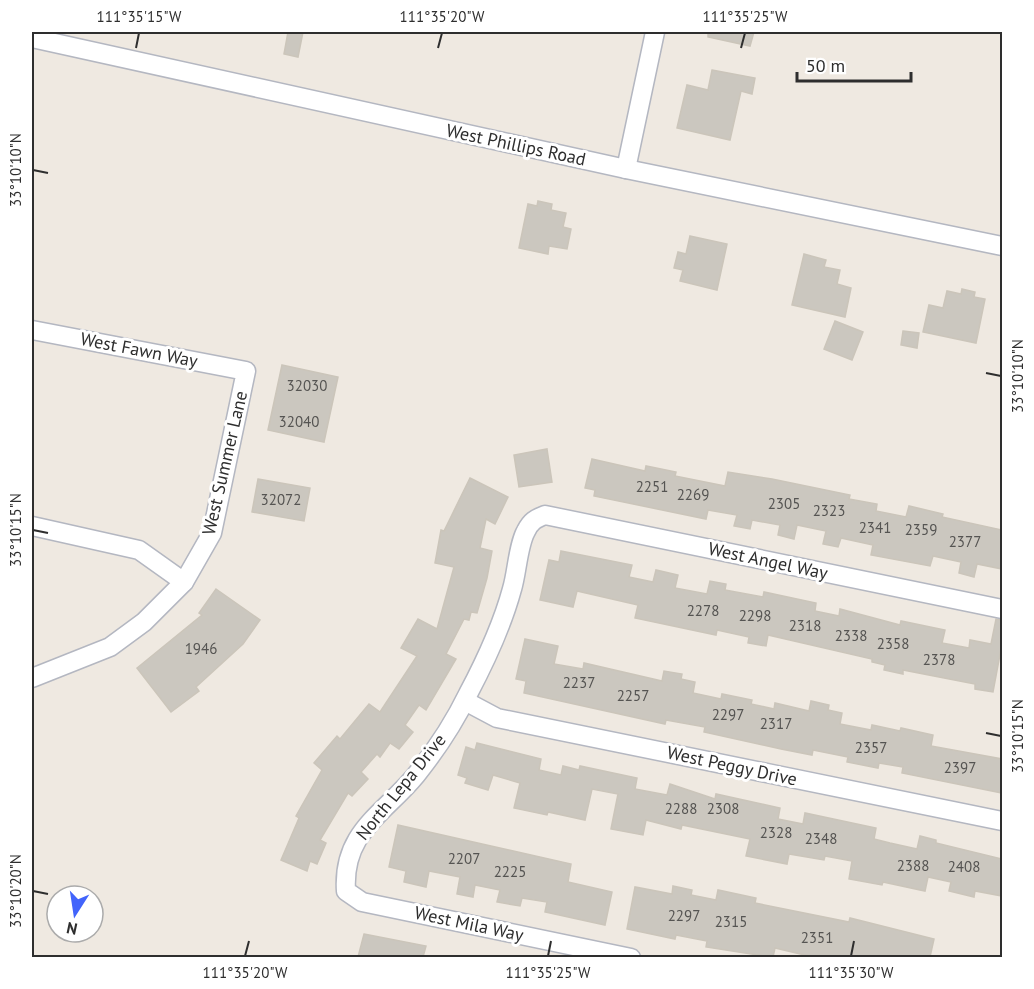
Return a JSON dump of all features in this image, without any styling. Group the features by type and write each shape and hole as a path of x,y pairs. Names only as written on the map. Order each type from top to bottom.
{"street":[{"path":"626,169 655,32"},
{"name":"West Phillips Road","path":"32,38 626,169 1002,246"},
{"name":"West Fawn Way","path":"32,330 246,371"},
{"name":"West Summer Lane","path":"32,678 110,647 144,622 184,582 212,533 246,371"},
{"name":"West Angel Way","path":"533,519 546,515 1002,609"},
{"name":"North Lepa Drive","path":"346,891 345,874 352,848 366,825 415,776 465,701 499,628 512,591 524,534 533,519"},
{"path":"32,526 139,550 184,582"},
{"name":"West Peggy Drive","path":"465,701 496,718 1002,821"},
{"name":"West Mila Way","path":"346,891 362,902 631,957"}],"building":[{"path":"288,32 303,32 298,57 284,54"},
{"path":"708,32 754,32 750,46 708,37"},
{"path":"712,70 755,78 752,94 741,91 730,140 677,128 687,85 708,90"},
{"path":"538,201 552,204 551,210 566,213 563,227 571,229 567,249 549,246 548,254 519,248 528,204 537,206"},
{"path":"690,236 727,244 717,290 680,281 683,270 674,268 678,252 686,254"},
{"path":"804,254 826,260 824,267 840,270 837,284 851,288 845,317 792,305"},
{"path":"962,289 975,292 974,297 985,299 976,343 923,332 929,305 943,308 947,291 961,294"},
{"path":"835,321 863,332 852,360 824,349"},
{"path":"903,331 919,333 917,348 901,345"},
{"path":"282,365 338,377 324,442 268,430"},
{"path":"547,449 552,482 519,487 514,455"},
{"path":"592,459 645,471 646,466 676,472 675,476 725,486 728,472 772,479 850,495 849,499 877,504 876,511 906,517 909,506 943,514 942,517 1002,530 1002,569 977,564 974,577 959,573 961,562 933,556 930,566 871,555 873,545 841,538 838,547 823,544 826,531 797,525 794,539 778,535 780,525 752,520 750,529 734,526 737,515 708,510 706,519 594,496 595,490 585,488"},
{"path":"470,478 508,497 495,524 486,519 480,548 492,551 487,578 477,613 471,612 469,620 464,619 446,654 456,659 426,710 419,705 405,725 413,732 399,749 390,743 380,757 377,754 361,772 368,779 352,796 348,793 320,840 326,843 317,864 310,861 307,871 281,860 299,818 296,816 322,770 314,763 337,736 340,739 369,704 380,712 417,656 401,648 418,619 437,629 454,567 435,563 441,530 444,531"},
{"path":"258,479 310,488 304,521 252,512"},
{"path":"561,551 632,565 629,577 653,582 656,570 678,575 675,588 707,594 710,581 726,584 725,590 763,597 764,592 816,603 815,611 839,616 840,609 900,625 901,621 945,630 942,643 969,648 970,640 991,644 996,619 1002,620 1002,644 993,692 975,689 975,684 903,670 903,674 884,670 885,665 872,662 872,659 768,635 766,646 748,643 749,637 717,630 716,635 635,618 638,605 577,591 573,607 540,600 549,560 559,562"},
{"path":"216,589 260,620 243,644 196,687 199,691 171,712 137,668 202,615 199,613"},
{"path":"525,639 558,646 554,664 583,669 584,663 662,681 664,671 682,674 681,679 695,682 693,693 721,699 722,694 752,700 751,704 774,709 775,703 809,711 811,701 829,705 828,710 842,713 840,724 871,730 872,725 900,731 901,728 933,735 931,746 1002,759 1002,793 902,773 903,767 879,763 878,768 847,762 848,757 813,750 812,755 781,749 704,732 705,727 666,720 665,724 524,693 526,681 516,679"},
{"path":"477,743 541,759 539,770 561,775 563,766 579,770 580,766 637,778 635,789 667,795 670,784 715,799 716,794 780,808 778,819 803,824 805,813 876,828 874,839 890,843 917,849 920,836 936,840 936,843 1002,859 1002,896 975,891 974,897 949,891 951,882 928,877 925,891 883,882 882,885 849,879 852,861 825,856 824,860 789,854 787,864 746,856 750,839 682,825 681,829 646,820 643,835 611,829 618,794 592,789 585,820 514,808 520,783 493,775 488,790 465,783 467,778 458,775 466,747 475,750"},
{"path":"398,825 571,864 568,882 612,892 605,925 545,912 547,902 522,898 520,906 497,902 500,890 475,885 473,897 457,894 460,877 429,871 426,887 404,882 406,871 389,867"},
{"path":"673,886 692,890 691,895 716,900 718,890 756,898 755,903 849,922 850,918 934,939 930,957 813,957 775,948 773,957 770,957 706,947 707,941 676,935 675,939 627,929 635,887 672,894"},
{"path":"364,934 426,946 423,957 358,957"}]}
